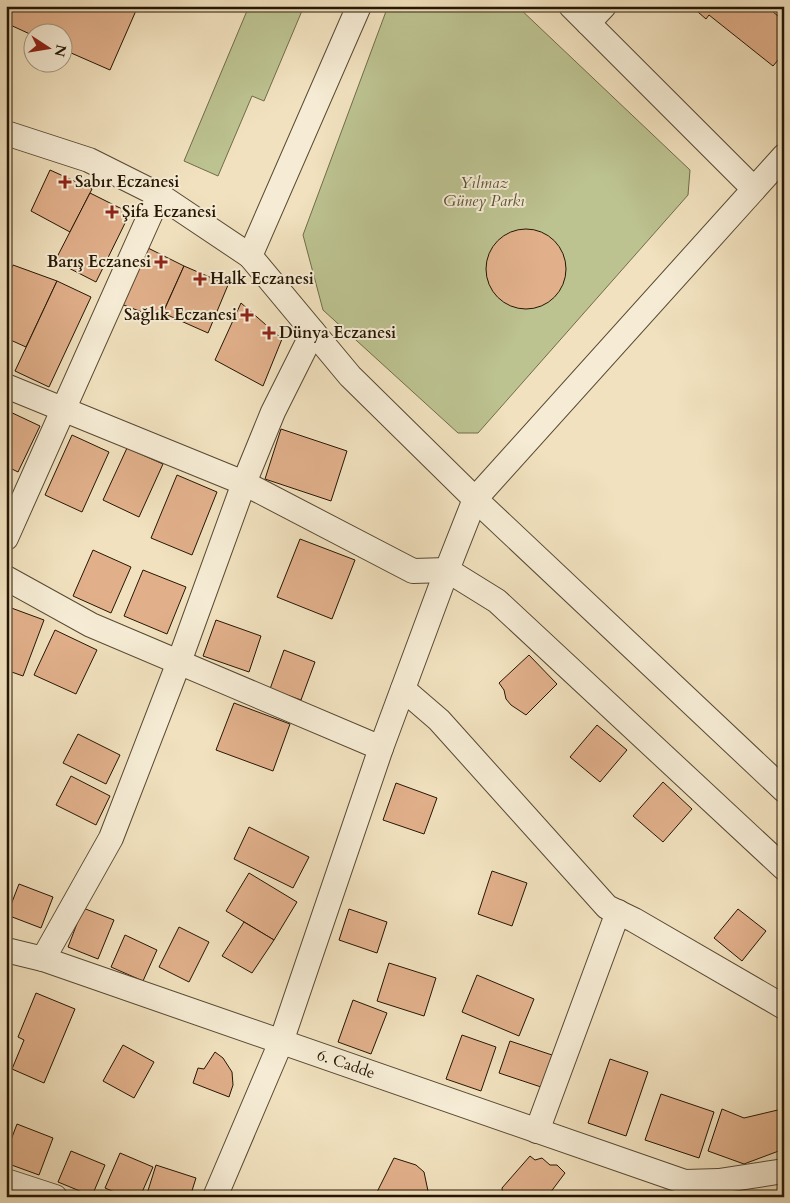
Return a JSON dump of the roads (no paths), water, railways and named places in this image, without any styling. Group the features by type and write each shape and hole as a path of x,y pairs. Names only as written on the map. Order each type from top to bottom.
{"street":[{"path":"250,256 359,6"},
{"path":"571,6 754,188"},
{"path":"588,24 604,6"},
{"path":"6,133 89,160 159,195 250,256 350,376 475,499 784,790"},
{"path":"215,1197 281,1042 381,748 475,499 784,156"},
{"path":"6,538 159,195"},
{"path":"43,959 111,838 179,662 244,483 273,412 313,332"},
{"path":"6,386 244,483 413,571 447,570 497,600 784,868"},
{"path":"6,578 91,625 381,748"},
{"path":"403,689 439,720 607,907 784,1007"},
{"path":"537,1131 618,912"},
{"name":"6. Cadde","path":"6,950 43,959 537,1131 684,1190 784,1171"},
{"path":"6,1181 55,1197"}],"place":[{"name":"Sabır Eczanesi","path":"65,182"},
{"name":"Şifa Eczanesi","path":"112,212"},
{"name":"Barış Eczanesi","path":"161,262"},
{"name":"Halk Eczanesi","path":"200,279"},
{"name":"Sağlık Eczanesi","path":"247,315"},
{"name":"Dünya Eczanesi","path":"269,333"}],"park label":[{"name":"Yılmaz Güney Parkı","path":"484,192"}]}
